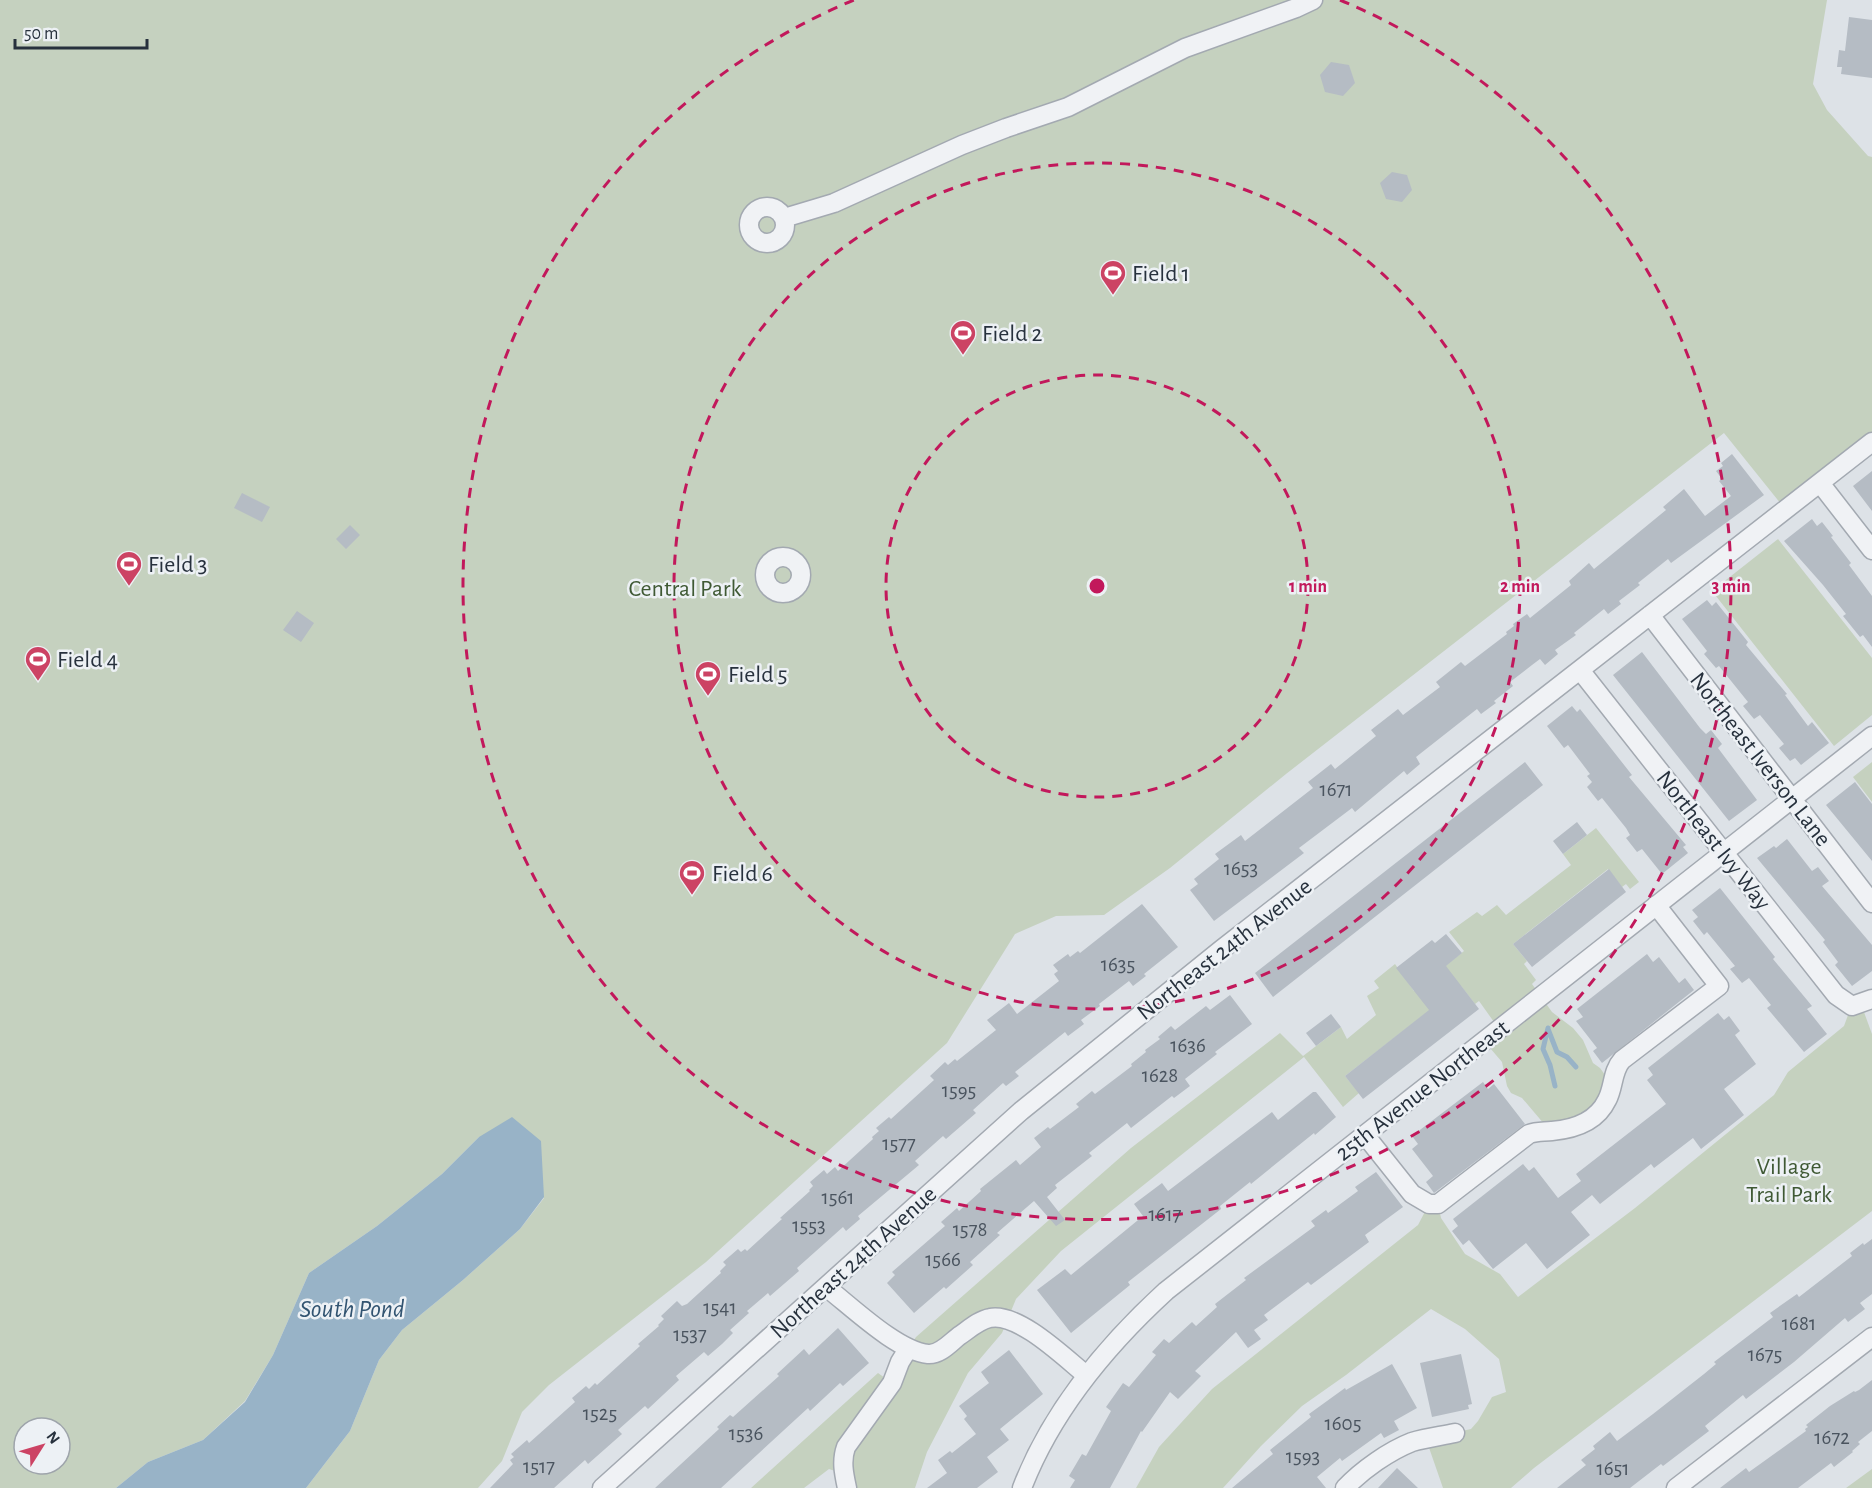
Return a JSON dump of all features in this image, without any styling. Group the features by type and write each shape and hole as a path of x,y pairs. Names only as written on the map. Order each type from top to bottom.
{"street":[{"path":"784,218 834,203 973,141 1068,107 1177,52 1313,0"},
{"name":"Northeast 24th Avenue","path":"602,1488 1021,1112 1216,954 1872,442"},
{"path":"1820,483 1872,550"},
{"name":"Northeast Iverson Lane","path":"1650,615 1872,903"},
{"name":"Northeast Ivy Way","path":"1580,670 1836,995 1852,1006 1872,999"},
{"name":"25th Avenue Northeast","path":"1022,1488 1046,1436 1086,1375 1130,1325 1166,1291 1872,736"},
{"path":"1365,1136 1412,1194 1429,1204 1438,1203 1529,1134 1537,1131 1572,1128 1587,1122 1607,1102 1617,1065 1719,986 1656,905"},
{"path":"826,1287 908,1349 932,1354 980,1322 992,1317 1008,1319 1043,1341 1086,1375"},
{"path":"1676,1488 1872,1336"},
{"path":"847,1488 843,1456 846,1447 892,1383 908,1349"},
{"path":"1345,1488 1365,1471 1412,1442 1455,1433"}],"green space":[{"name":"Central Park","path":"0,0 1827,0 1813,84 1827,110 1868,156 1872,157 1872,442 1785,509 1724,433 1286,774 1170,868 1104,915 1056,916 1015,934 947,1043 706,1262 549,1385 522,1412 502,1461 478,1488 306,1488 350,1431 379,1360 402,1330 520,1229 544,1198 479,1137 442,1174 377,1226 309,1273 273,1355 245,1401 203,1440 148,1462 116,1488 0,1488"},
{"path":"1778,539 1872,658 1872,715 1834,746 1712,591"},
{"path":"1872,762 1872,802 1853,777"},
{"path":"1596,828 1639,882 1630,889 1626,884 1622,887 1608,869 1513,944 1527,961 1524,964 1536,980 1532,984 1552,1012 1573,1028 1583,1040 1593,1063 1600,1068 1613,1086 1607,1102 1550,1131 1522,1098 1511,1093 1507,1086 1502,1062 1484,1041 1499,1029 1479,1001 1475,1004 1461,986 1345,1076 1359,1093 1343,1107 1304,1057 1061,1251 1016,1299 1002,1333 968,1373 927,1452 915,1488 847,1488 844,1474 829,1469 804,1488 751,1488 878,1373 892,1383 916,1337 1131,1148 1280,1033 1303,1056 1341,1027 1347,1039 1376,1015 1367,996 1379,988 1374,981 1395,964 1414,991 1464,951 1449,932 1477,912 1482,916 1497,905 1506,915 1571,865 1563,854"},
{"name":"Village Trail Park","path":"1861,1004 1872,1034 1872,1211 1534,1468 1511,1488 1443,1488 1426,1439 1471,1429 1492,1397 1506,1392 1499,1359 1465,1329 1431,1309 1302,1406 1223,1488 1136,1488 1159,1447 1212,1389 1418,1225 1429,1204 1438,1204 1441,1218 1465,1254 1500,1274 1518,1297 1635,1208 1774,1095 1788,1072 1844,1026 1851,1007"},
{"path":"1872,1469 1872,1488 1846,1488"}],"water":[{"name":"South Pond","path":"512,1117 541,1141 544,1197 520,1229 402,1330 379,1360 350,1431 306,1488 116,1488 148,1462 203,1440 245,1402 273,1355 309,1273 377,1226 442,1174 479,1137"}],"building":[{"path":"1849,17 1872,20 1872,78 1841,74 1842,67 1837,67 1839,50 1845,51"},
{"path":"1331,62 1349,65 1355,83 1343,96 1325,92 1320,75"},
{"path":"1392,172 1407,175 1412,190 1402,202 1386,199 1380,183"},
{"path":"1732,454 1764,495 1671,563 1668,559 1619,601 1621,604 1608,614 1604,609 1574,633 1576,635 1555,650 1558,654 1545,665 1540,659 1510,682 1513,686 1494,701 1496,703 1481,714 1477,709 1416,757 1420,764 1407,775 1404,771 1355,812 1352,808 1299,848 1304,853 1214,921 1190,890 1198,884 1194,879 1219,859 1215,854 1241,835 1245,841 1313,788 1308,782 1331,764 1335,769 1376,736 1371,730 1398,709 1403,715 1440,687 1436,682 1461,662 1465,666 1507,634 1506,632 1514,626 1513,624 1527,614 1530,618 1571,585 1569,581 1589,563 1594,569 1666,510 1663,507 1684,489 1705,516 1731,496 1719,481 1722,479 1716,471 1723,466 1721,463"},
{"path":"1872,471 1872,511 1853,486"},
{"path":"242,493 270,507 262,522 234,508"},
{"path":"1812,519 1817,526 1822,522 1833,536 1831,537 1851,563 1849,565 1872,596 1872,647 1863,635 1860,637 1843,616 1846,614 1784,541"},
{"path":"350,525 360,535 346,549 336,539"},
{"path":"1707,600 1712,606 1716,602 1748,642 1746,645 1787,694 1785,695 1808,726 1812,722 1829,743 1801,765 1795,758 1790,761 1779,748 1784,744 1760,715 1754,719 1743,706 1748,702 1719,666 1716,668 1704,654 1707,651 1682,619"},
{"path":"297,611 314,623 301,642 283,630"},
{"path":"1642,652 1700,728 1706,734 1711,730 1722,744 1718,748 1757,800 1729,821 1613,675"},
{"path":"1572,706 1577,712 1580,709 1632,775 1629,777 1686,845 1683,847 1688,853 1662,874 1642,849 1637,852 1626,838 1630,835 1626,828 1602,798 1598,801 1587,787 1592,782 1587,776 1590,774 1568,745 1564,748 1547,726"},
{"path":"1525,762 1543,785 1273,997 1255,973"},
{"path":"1855,782 1872,804 1872,861 1826,805"},
{"path":"1577,822 1587,835 1563,854 1553,841"},
{"path":"1787,839 1812,871 1818,867 1829,881 1822,886 1872,945 1872,971 1852,986 1835,965 1838,962 1823,942 1825,940 1757,858"},
{"path":"1609,869 1626,892 1532,967 1513,944"},
{"path":"1720,888 1775,957 1773,959 1812,1006 1807,1009 1827,1034 1804,1052 1767,1008 1771,1005 1749,978 1742,983 1730,969 1735,966 1707,932 1704,935 1693,921 1698,917 1692,910"},
{"path":"1142,904 1178,947 1144,974 1146,976 1133,986 1129,981 1081,1020 1084,1024 1068,1036 1065,1032 1015,1072 1019,1076 1006,1086 1003,1083 973,1110 976,1113 946,1139 943,1136 915,1161 919,1165 858,1216 860,1219 846,1231 843,1227 797,1268 799,1271 770,1296 768,1293 747,1311 749,1313 730,1330 733,1333 722,1344 708,1356 704,1352 676,1376 679,1380 648,1409 645,1406 618,1430 622,1434 588,1464 585,1460 554,1488 490,1488 513,1464 510,1460 514,1457 511,1454 527,1440 529,1443 575,1402 572,1398 586,1386 589,1389 595,1383 597,1385 640,1346 638,1344 664,1319 661,1316 677,1301 682,1306 687,1304 721,1273 720,1271 726,1265 723,1262 738,1249 741,1252 745,1249 747,1251 782,1219 780,1218 810,1191 813,1186 810,1182 824,1170 827,1174 835,1167 838,1171 873,1139 872,1137 879,1131 876,1128 889,1117 891,1119 934,1080 930,1076 945,1062 948,1065 955,1059 957,1061 996,1030 987,1020 1009,1003 1017,1014 1059,981 1054,974 1058,971 1053,965 1068,954 1070,957 1078,951 1080,953"},
{"path":"1446,934 1462,953 1446,966 1479,1009 1363,1099 1345,1076 1429,1010 1396,968 1432,940 1435,943"},
{"path":"1647,954 1653,962 1659,957 1679,983 1685,978 1694,990 1602,1063 1593,1051 1597,1048 1576,1021 1583,1017 1577,1009"},
{"path":"1230,995 1252,1024 1215,1052 1217,1054 1185,1079 1190,1086 1174,1098 1172,1096 1131,1128 1127,1123 1089,1153 1092,1156 1055,1185 1057,1188 1047,1197 1065,1220 1056,1226 1034,1201 997,1233 1000,1235 970,1262 973,1265 914,1313 887,1283 895,1275 892,1272 945,1226 941,1222 957,1208 959,1211 981,1191 980,1189 1016,1160 1020,1165 1041,1147 1034,1138 1079,1107 1076,1104 1092,1091 1095,1094 1132,1066 1131,1064 1160,1039 1158,1037 1171,1026 1175,1030 1206,1006 1210,1010"},
{"path":"1718,1013 1724,1020 1729,1016 1740,1031 1735,1035 1756,1064 1724,1089 1744,1115 1701,1149 1693,1138 1654,1168 1651,1164 1600,1204 1592,1195 1571,1212 1590,1235 1547,1269 1526,1243 1493,1269 1469,1240 1463,1245 1452,1231 1458,1226 1453,1219 1523,1164 1529,1171 1534,1167 1558,1198 1581,1181 1576,1174 1666,1104 1647,1080 1653,1075 1648,1068"},
{"path":"1331,1014 1341,1027 1316,1046 1306,1033"},
{"path":"1483,1082 1488,1089 1494,1084 1525,1124 1434,1193 1426,1182 1433,1176 1412,1149 1418,1144 1412,1136"},
{"path":"1316,1092 1336,1117 1220,1206 1221,1209 1128,1282 1130,1285 1071,1333 1037,1290 1065,1269 1071,1275 1143,1216 1134,1204 1162,1183 1168,1191 1272,1112 1278,1120"},
{"path":"1376,1172 1403,1207 1365,1235 1369,1242 1311,1285 1308,1282 1264,1315 1268,1320 1254,1330 1261,1339 1248,1348 1236,1332 1195,1371 1201,1376 1178,1399 1170,1392 1141,1431 1110,1488 1070,1488 1075,1480 1069,1476 1082,1454 1086,1456 1111,1411 1106,1407 1123,1383 1129,1387 1156,1355 1152,1352 1164,1339 1169,1343 1192,1322 1196,1326 1217,1307 1215,1304 1246,1280 1244,1278 1315,1226 1311,1221 1326,1210 1328,1213 1358,1191 1355,1187"},
{"path":"1872,1239 1872,1294 1860,1303 1865,1309 1848,1322 1845,1318 1746,1399 1743,1395 1705,1426 1709,1431 1630,1488 1557,1488 1586,1465 1581,1460 1595,1449 1593,1446 1610,1432 1617,1441 1773,1317 1770,1313 1797,1294 1799,1297 1852,1256 1850,1253"},
{"path":"838,1328 869,1363 843,1386 840,1383 810,1411 808,1408 721,1488 655,1488 719,1429 717,1427 730,1415 733,1417 779,1376 777,1374 804,1349 809,1355"},
{"path":"1009,1350 1043,1394 1000,1429 1009,1440 987,1457 998,1472 977,1488 927,1488 947,1473 938,1460 950,1451 952,1453 976,1434 964,1419 967,1416 959,1406 989,1383 981,1372"},
{"path":"1461,1354 1472,1404 1468,1405 1469,1409 1432,1417 1420,1363"},
{"path":"1392,1364 1417,1408 1394,1421 1399,1430 1384,1438 1381,1433 1342,1461 1340,1458 1317,1477 1326,1488 1232,1488 1273,1454 1270,1450 1311,1417 1309,1414 1345,1388 1346,1390"},
{"path":"1872,1380 1872,1431 1858,1442 1860,1444 1853,1452 1834,1467 1831,1463 1798,1488 1720,1488 1746,1468 1749,1472 1806,1431 1808,1427 1806,1425 1830,1406"},
{"path":"1397,1468 1418,1488 1378,1488"}],"waterway":[{"path":"1548,1028 1543,1049 1555,1086"},
{"path":"1548,1029 1557,1052 1567,1057 1576,1067"}],"place":[{"name":"Field 1","path":"1113,296"},
{"name":"Field 2","path":"963,356"},
{"name":"Field 3","path":"129,587"},
{"name":"Field 4","path":"38,682"},
{"name":"Field 5","path":"708,697"},
{"name":"Field 6","path":"692,896"}]}
